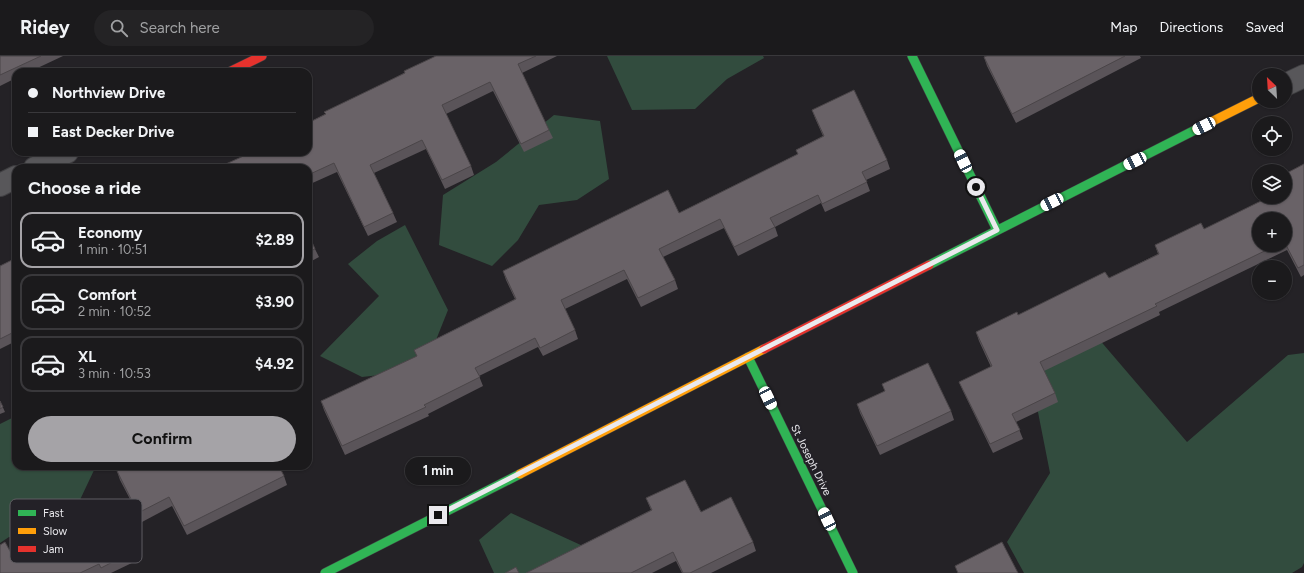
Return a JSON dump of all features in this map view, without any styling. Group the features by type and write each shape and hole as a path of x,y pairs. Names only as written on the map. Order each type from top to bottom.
{"street":[{"path":"237,68 262,56"},
{"path":"912,56 997,230"},
{"path":"1292,82 1304,76"},
{"path":"324,573 1252,102"},
{"path":"43,164 59,156"},
{"path":"0,185 12,179"},
{"name":"St Joseph Drive","path":"748,357 853,573"}],"green space":[{"path":"607,56 763,56 764,58 727,79 695,109 632,110"},
{"path":"554,115 600,121 609,179 577,200 539,205 518,240 492,266 439,245 443,195 496,162"},
{"path":"405,225 448,310 424,370 362,377 320,356 379,296 348,264 377,241"},
{"path":"1086,324 1187,442 1288,355 1304,353 1304,563 1302,567 1292,573 1024,573 1007,542 1050,473 1024,341"},
{"path":"12,418 12,470 94,470 80,499 10,499 10,537 0,543 0,424"},
{"path":"511,513 596,552 607,573 494,573 479,540"}],"building":[{"path":"0,56 41,56 12,68 12,69 0,75"},
{"path":"436,56 536,56 518,64 549,130 521,144 490,82 442,105 471,166 442,180 422,140 370,165 393,213 364,227 334,163 312,173 312,164 226,164 244,156 312,156 312,121 326,114 324,112 405,73 404,71"},
{"path":"1125,56 1012,114 984,57"},
{"path":"854,90 887,160 862,172 867,182 822,204 818,195 770,218 775,227 734,247 720,219 659,249 675,280 638,298 624,270 561,300 575,330 540,348 535,338 475,368 480,377 424,405 426,407 342,446 321,401 417,356 414,350 516,299 503,271 668,190 679,213 798,154 796,150 824,136 812,110"},
{"path":"1304,164 1304,265 1298,268 1290,252 1292,252 1292,212 1252,212 1252,252 1263,252 1155,304 1157,306 1040,362 1055,393 1012,414 1020,430 990,444 959,382 992,366 976,332 1017,312 1018,315 1105,272 1109,278 1159,254 1155,245 1201,223 1204,229 1255,204 1292,204 1292,170"},
{"path":"312,242 315,249 312,250"},
{"path":"12,260 12,333 0,339 0,266"},
{"path":"928,363 951,411 877,446 857,404 885,391 882,384"},
{"path":"0,401 3,407 0,409"},
{"path":"281,470 284,476 184,526 169,497 142,511 142,499 131,499 117,471"},
{"path":"685,480 701,512 731,497 753,542 690,573 683,573 673,552 631,573 526,573 652,510 646,498"},
{"path":"5,542 10,551 10,563 111,563 101,568 99,564 80,573 0,573 0,545"},
{"path":"1002,542 1018,573 958,573 955,566"},
{"path":"516,567 519,573 505,573"}],"traffic: fast":[{"path":"912,56 997,230"},
{"path":"929,265 1197,129"},
{"path":"748,357 853,573"},
{"path":"325,573 520,474"}],"traffic: slow":[{"path":"1197,129 1252,102"},
{"path":"520,474 764,349"}],"traffic: jam":[{"path":"237,68 262,56"},
{"path":"764,349 929,265"}],"route":[{"path":"438,515 997,230 976,187"}]}
